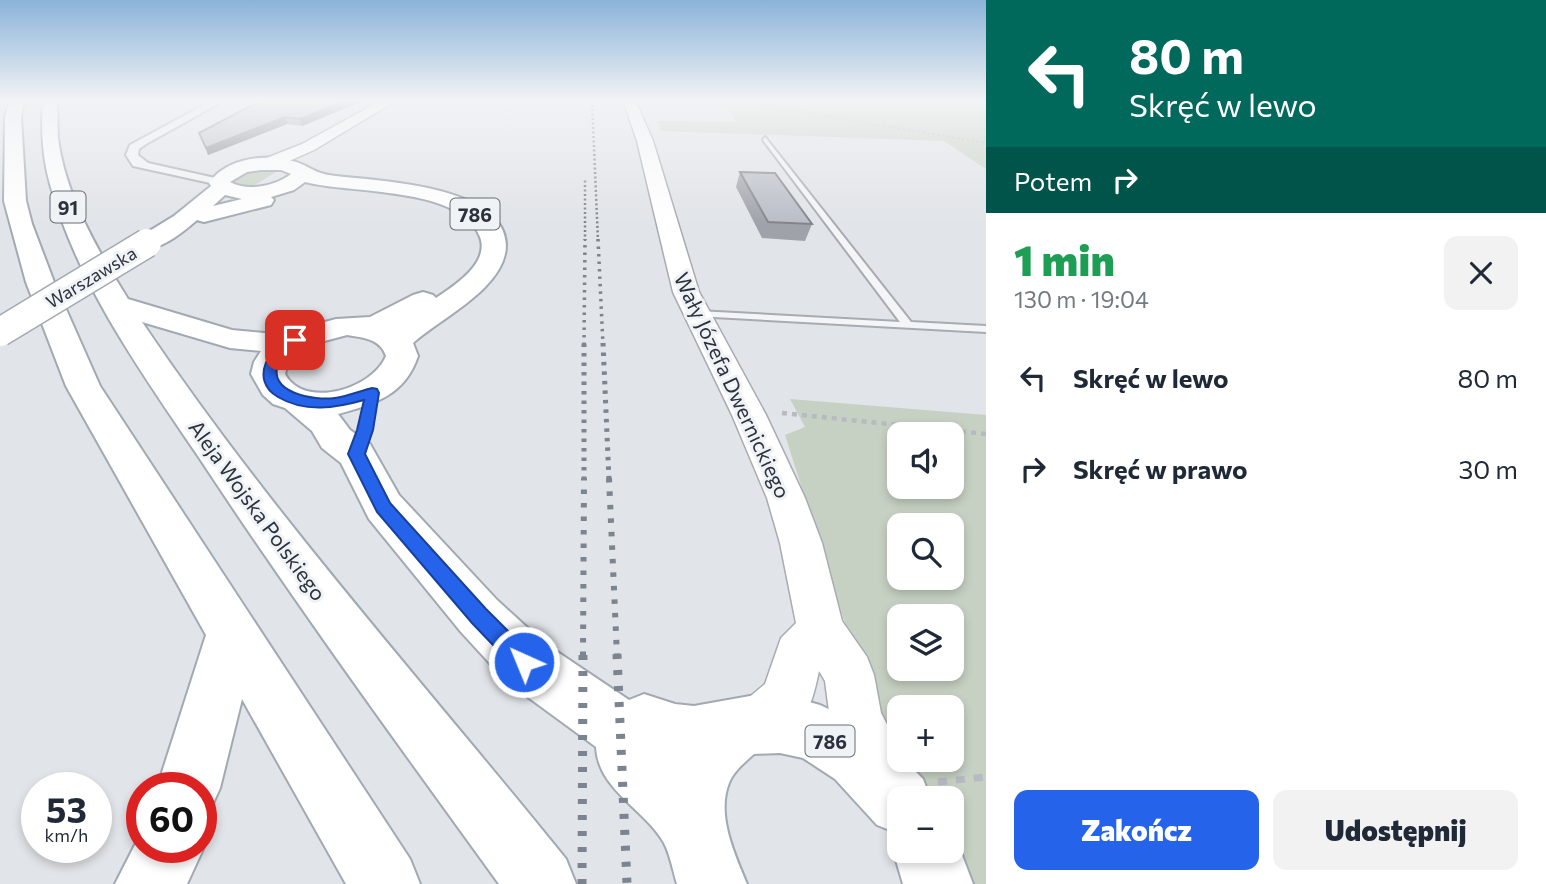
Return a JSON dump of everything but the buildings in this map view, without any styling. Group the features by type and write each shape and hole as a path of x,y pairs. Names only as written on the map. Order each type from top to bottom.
{"main road":[{"path":"12,141 8,205 83,387 385,884"},
{"name":"Aleja Wojska Polskiego","path":"52,141 52,154 68,210 144,351 253,508 541,884"},
{"path":"226,180 265,165 333,190 394,195 434,206 460,222 467,233 469,251 458,271 442,288 423,301 390,319 362,327"},
{"path":"226,180 252,193 295,177"},
{"name":"786","path":"295,177 435,195 468,209 488,226 494,241 493,252 479,278 460,295 418,322 396,342"},
{"name":"Warszawska","path":"193,218 226,180"},
{"path":"193,218 274,198 333,190"},
{"name":"Warszawska","path":"0,332 147,243 193,218 252,193"},
{"path":"117,305 230,339 264,342 295,340 332,327 362,327 376,330 396,342 402,351 402,362 397,373 372,393 335,403 298,400 283,394 274,385 269,374 271,363 278,352 295,340"},
{"path":"356,454 365,430 372,393"},
{"path":"298,400 325,422 336,439 356,454 384,508 479,616 524,662 625,732 627,756 703,856"},
{"path":"193,772 233,633"},
{"name":"786","path":"625,732 644,723 686,736 783,724 818,735 863,762 887,788"},
{"path":"703,856 695,794 702,766 716,745 747,727"},
{"path":"150,884 161,863"},
{"path":"931,863 937,884"}],"street":[{"path":"145,141 134,147 132,155 137,163 159,171 226,180"},
{"path":"265,165 318,141"},
{"name":"Wały Józefa Dwernickiego","path":"645,141 686,292 786,498 802,543 821,630 849,675 856,719 890,786"},
{"path":"295,177 308,147"},
{"path":"177,173 226,180"},
{"path":"747,727 786,700 798,655 821,630"}],"lane":[{"path":"767,141 907,324"},
{"path":"698,314 986,328"}],"path":[{"path":"748,415 780,412 986,434"}],"green space":[{"path":"944,141 986,141 986,169"},
{"path":"256,169 281,169 250,188 232,183 235,175"},
{"path":"790,399 986,415 986,884 963,884 956,863 964,863 964,786 915,786 904,772 964,772 964,695 887,695 887,750 884,746 785,435 805,427"}],"railway":[{"path":"594,141 598,241"},
{"path":"585,180 585,239"},
{"path":"584,345 585,239"},
{"path":"598,239 603,345"},
{"path":"603,343 609,480"},
{"path":"584,345 584,478"},
{"path":"583,656 584,478"},
{"path":"609,478 617,656"},
{"path":"582,884 583,654"},
{"path":"617,654 627,884"}],"route":[{"path":"295,340 278,352 271,363 269,374 274,385 283,394 316,403 335,403 372,393 365,430 356,454 384,508 479,616 524,662"}]}
